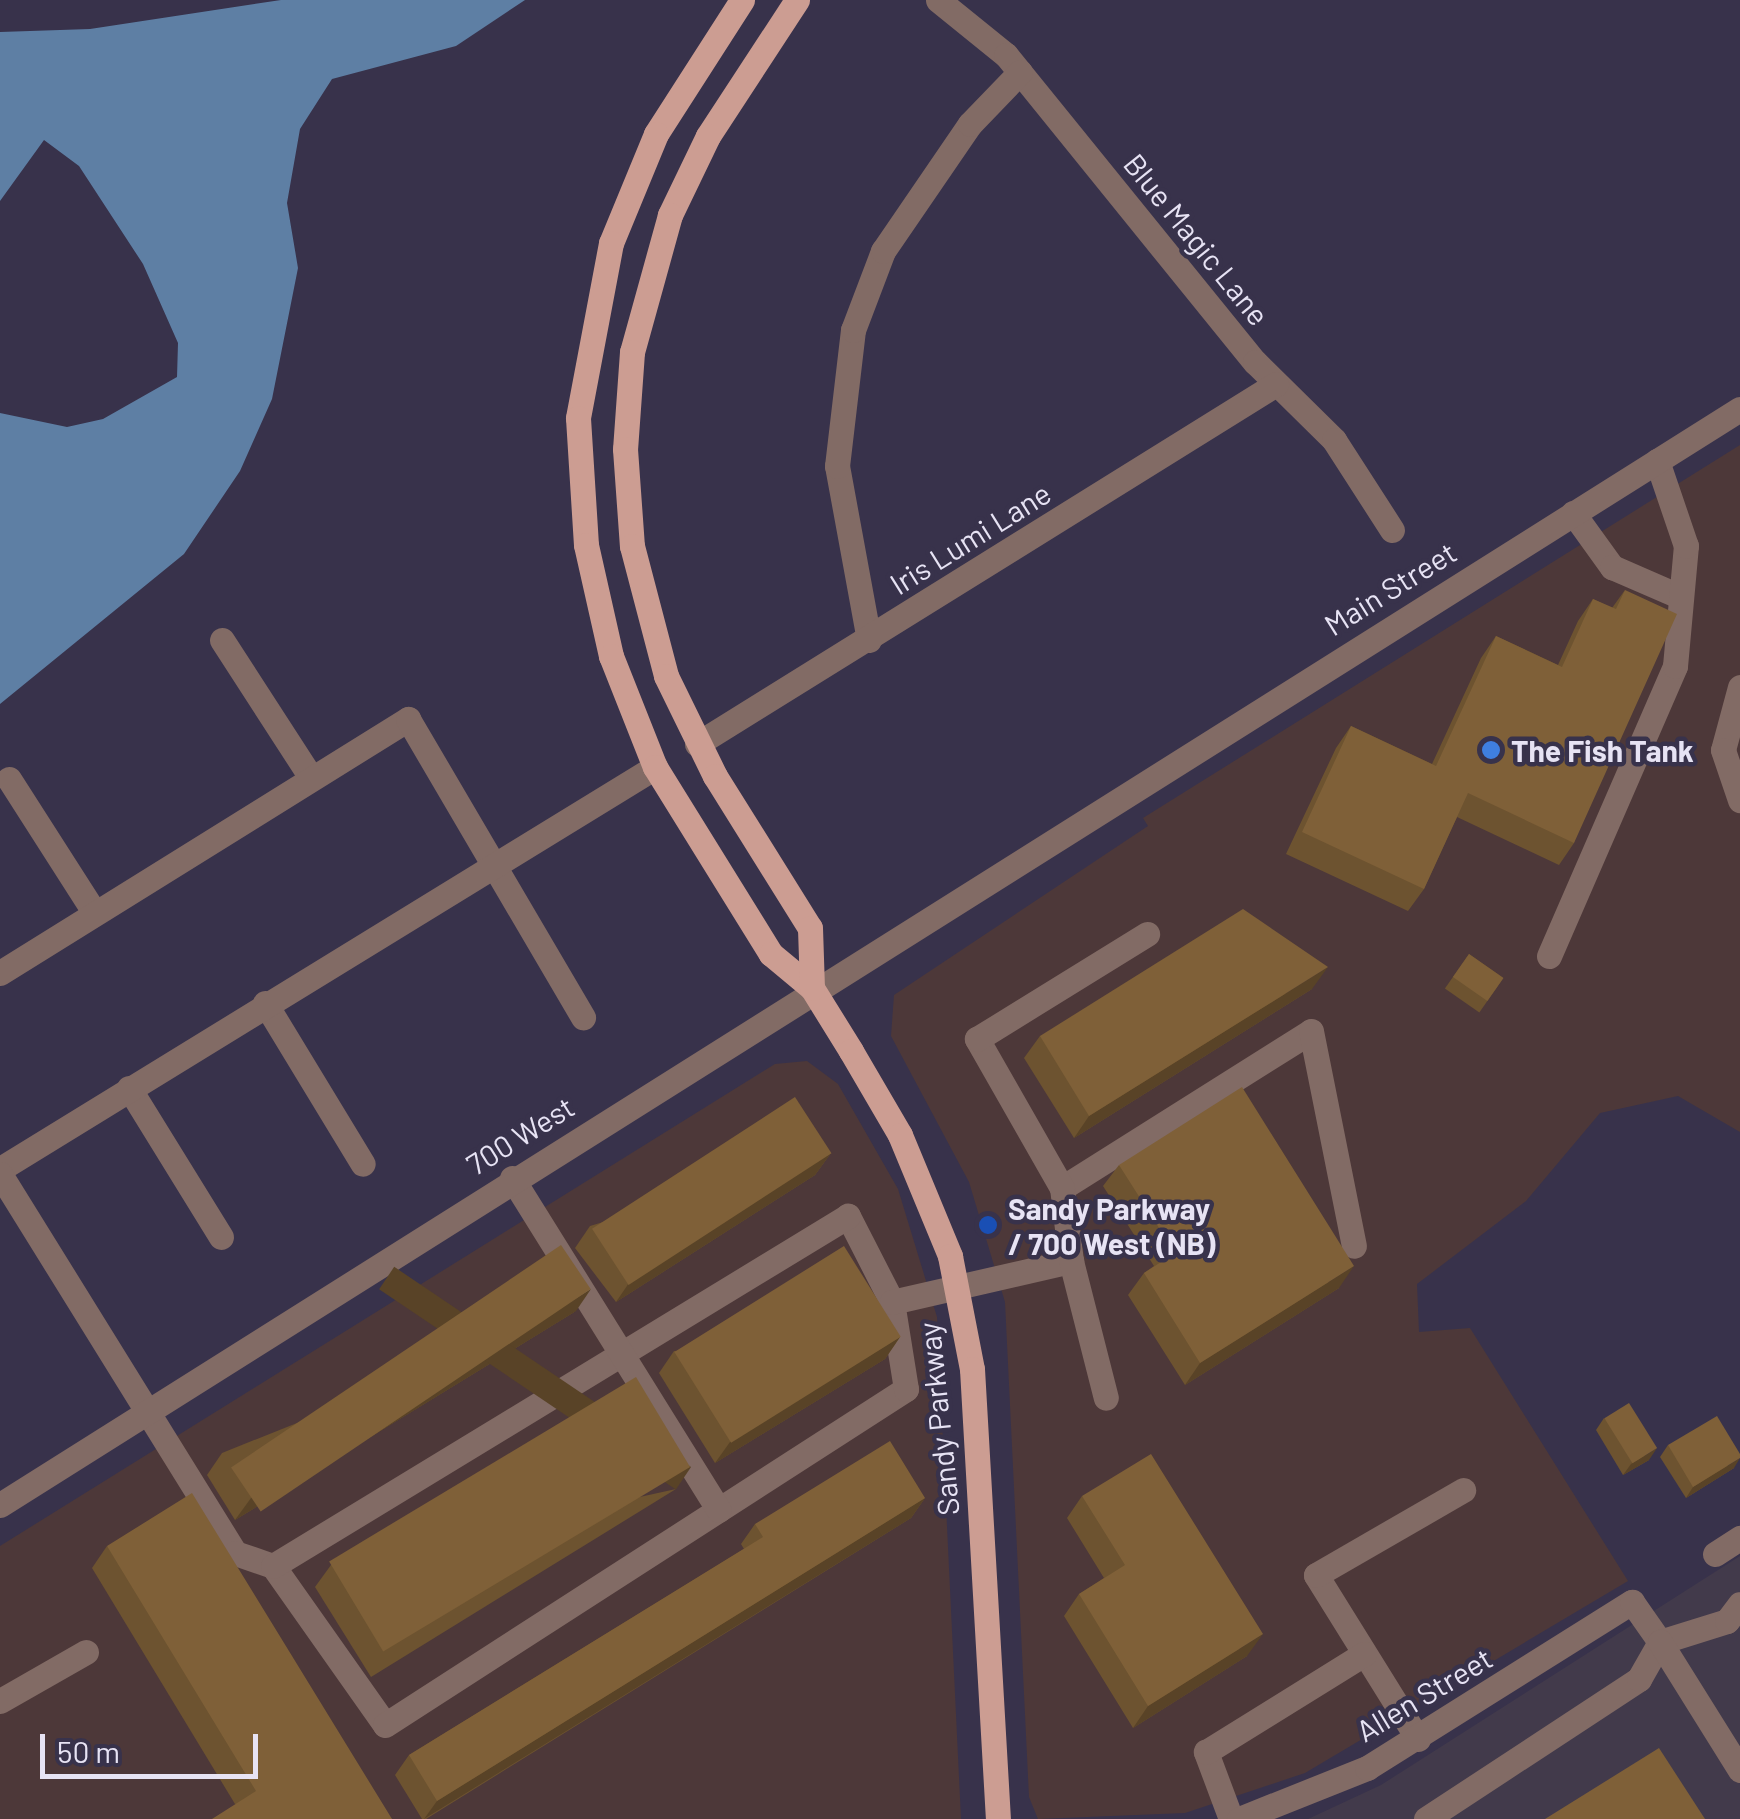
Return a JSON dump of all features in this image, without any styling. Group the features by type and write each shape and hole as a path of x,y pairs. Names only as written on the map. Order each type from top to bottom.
{"main road":[{"path":"742,0 665,118 624,204 582,374 578,463 593,587 655,767 771,954 812,988"},
{"path":"797,0 688,174 654,261 632,352 624,450 632,546 658,650 697,744 810,928 812,988"},
{"name":"Sandy Parkway","path":"812,988 900,1135 956,1288 972,1368 998,1819"}],"street":[{"name":"Blue Magic Lane","path":"938,0 1020,72 1276,384 1334,440 1392,530"},
{"path":"869,640 837,466 853,330 884,251 970,124 1020,72"},
{"name":"Iris Lumi Lane","path":"697,744 1276,384"},
{"name":"Main Street","path":"1074,822 1740,409"},
{"path":"1549,956 1675,666 1686,546 1657,461"},
{"path":"1573,513 1612,567 1681,596"},
{"path":"222,640 310,776"},
{"path":"1740,687 1723,750 1740,800"},
{"path":"0,972 310,776 408,719 583,1017"},
{"path":"273,1566 848,1216 892,1302 906,1389 385,1725 273,1566 235,1553 0,1171 494,860 655,767"},
{"path":"9,778 94,912"},
{"name":"700 West","path":"0,1505 1074,822"},
{"path":"1106,1398 1071,1261 1062,1188 977,1039 1146,934"},
{"path":"265,1002 363,1164"},
{"path":"1062,1188 1311,1031 1354,1246"},
{"path":"129,1088 221,1237"},
{"path":"512,1178 719,1510"},
{"path":"892,1302 1071,1261"},
{"path":"1418,1739 1316,1575 1463,1490"},
{"path":"1714,1554 1740,1538"},
{"name":"Allen Street","path":"1254,1817 1418,1739 1632,1602 1660,1642"},
{"path":"1426,1819 1639,1678 1660,1642 1736,1622"},
{"path":"1660,1642 1740,1770"},
{"path":"0,1701 86,1652"},
{"path":"1231,1819 1206,1752 1364,1654"}],"shaded area":[{"path":"1740,445 1740,1132 1678,1096 1600,1113 1526,1201 1417,1284 1419,1332 1470,1328 1628,1581 1305,1773 1185,1813 1038,1819 1029,1797 1005,1302 969,1182 891,1036 894,995 1148,826 1143,818"},
{"path":"807,1061 838,1084 898,1189 937,1317 961,1819 0,1819 0,1546 775,1064"},
{"path":"1740,1556 1740,1819 1308,1819 1381,1785"}],"water":[{"path":"281,0 525,0 456,46 332,79 300,129 287,203 298,268 272,399 240,471 184,554 0,704 0,413 67,427 103,419 177,377 178,343 143,264 79,166 44,140 0,201 0,32 90,29"}],"building":[{"path":"1625,590 1677,614 1574,843 1468,793 1424,889 1302,832 1351,726 1436,766 1496,636 1562,667 1593,599 1616,609"},
{"path":"1243,909 1328,967 1089,1116 1040,1036"},
{"path":"1469,954 1503,978 1487,1001 1453,977"},
{"path":"1242,1087 1354,1266 1200,1363 1144,1273 1175,1253 1119,1165"},
{"path":"795,1097 831,1153 629,1285 592,1229"},
{"path":"561,1245 591,1289 261,1511 231,1468"},
{"path":"844,1246 901,1337 731,1443 674,1352"},
{"path":"636,1377 690,1467 383,1651 329,1561"},
{"path":"1629,1403 1657,1448 1632,1463 1604,1418"},
{"path":"1717,1416 1740,1458 1693,1487 1668,1445"},
{"path":"890,1441 925,1498 437,1801 409,1755 763,1537 755,1524"},
{"path":"1151,1454 1263,1634 1148,1706 1079,1594 1125,1565 1082,1496"},
{"path":"192,1493 392,1819 212,1819 256,1791 107,1546"},
{"path":"1659,1748 1705,1819 1545,1819"}],"place":[{"name":"The Fish Tank","path":"1491,750"},
{"name":"Sandy Parkway / 700 West (NB)","path":"988,1225"}]}
